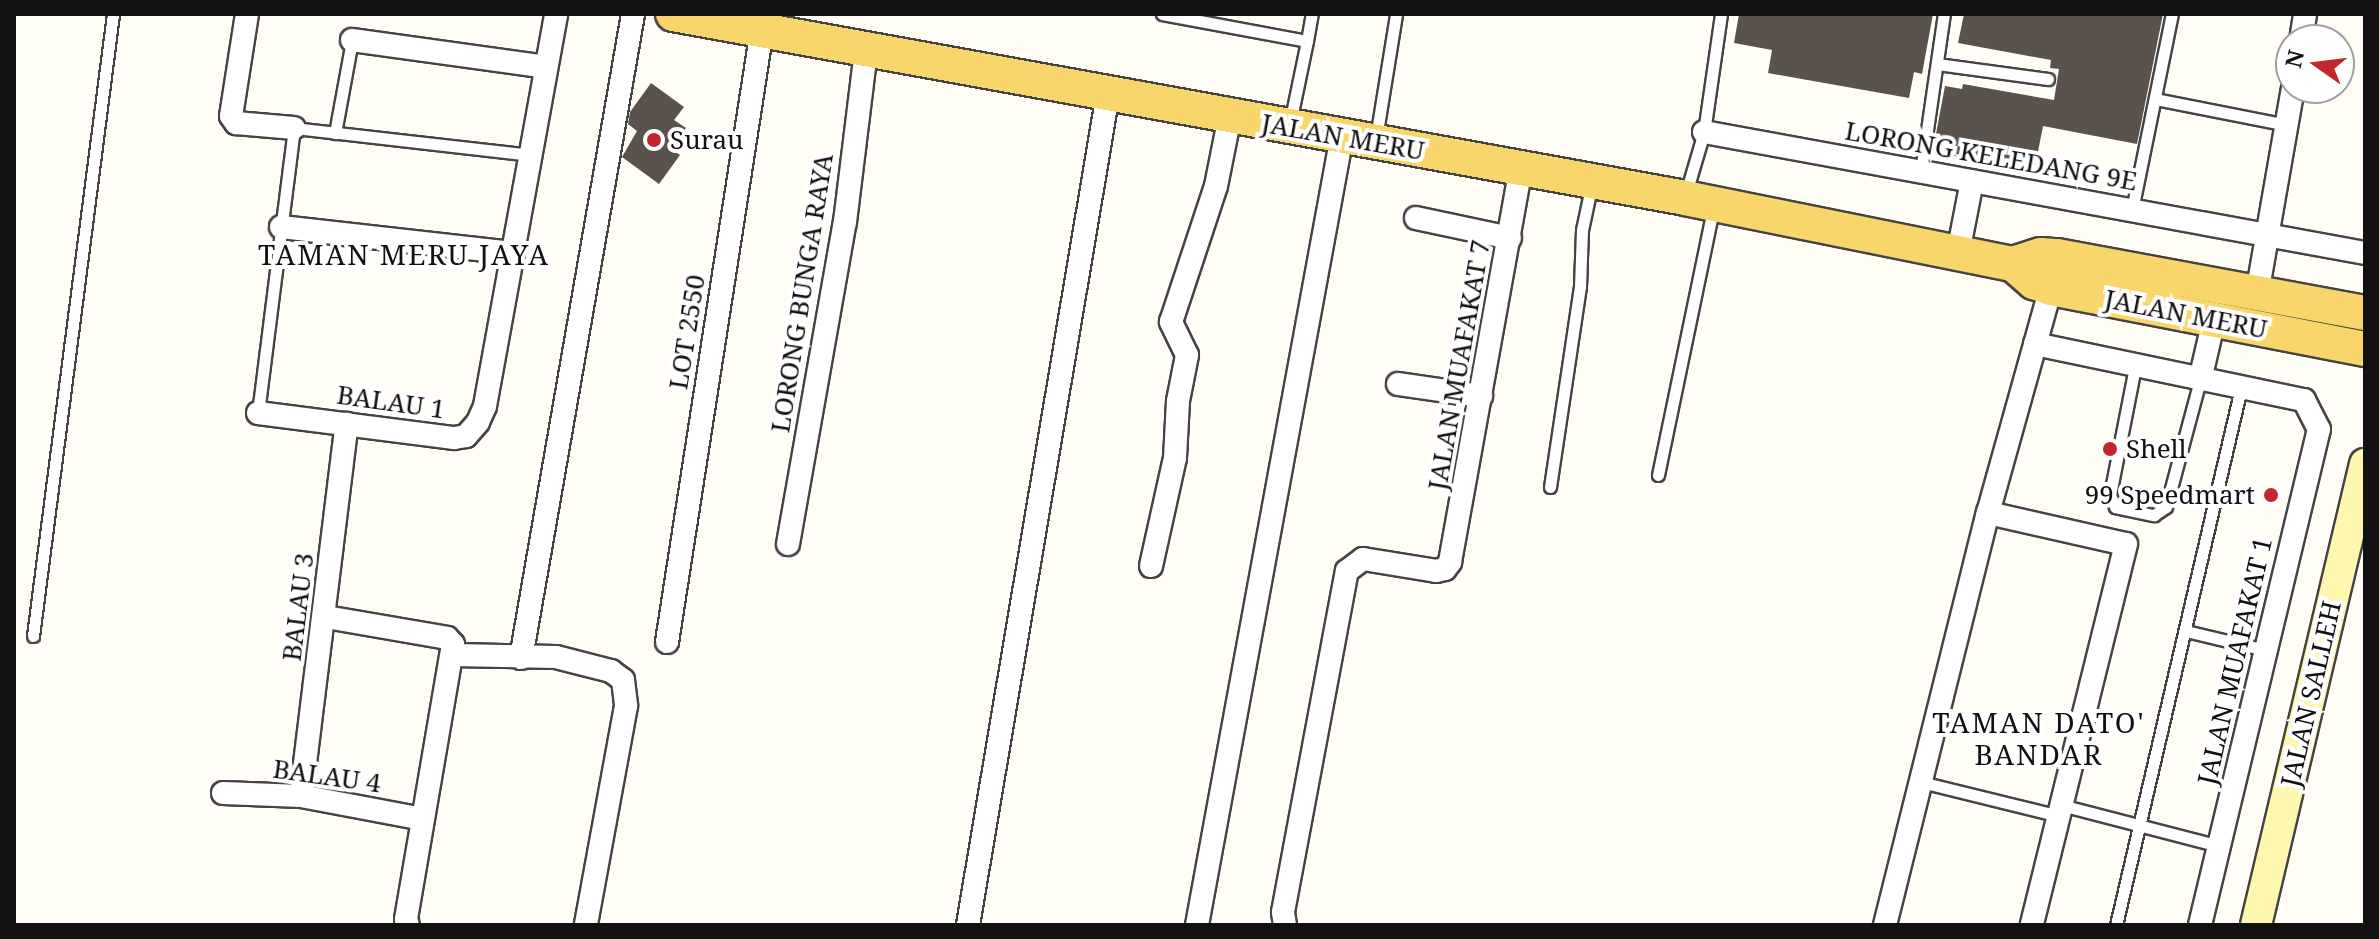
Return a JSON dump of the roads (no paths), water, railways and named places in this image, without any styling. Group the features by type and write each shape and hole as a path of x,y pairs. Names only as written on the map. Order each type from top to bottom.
{"main road":[{"name":"JALAN MERU","path":"673,14 776,26 866,50 1592,181 2013,264 2041,255 2054,272 2214,320 2365,349"},
{"name":"JALAN MERU","path":"2054,272 2257,294 2365,313"},
{"path":"2254,328 2282,344 2356,363 2365,372"}],"street":[{"path":"247,14 231,116 236,123 294,128"},
{"name":"BALAU 1","path":"258,413 454,438 466,436 478,422 485,406 556,14"},
{"path":"521,658 633,14"},
{"name":"LOT 2550","path":"667,642 776,26"},
{"path":"352,40 546,67"},
{"name":"LORONG BUNGA RAYA","path":"788,544 845,222 866,50"},
{"path":"968,925 1108,94"},
{"path":"2257,294 2290,104"},
{"path":"1151,566 1175,458 1178,401 1187,355 1171,322 1216,186 1230,116"},
{"name":"LORONG KELEDANG 9E","path":"1704,132 2365,253"},
{"path":"1197,925 1342,136"},
{"name":"JALAN MUAFAKAT 7","path":"1285,925 1283,912 1347,571 1356,562 1372,558 1436,571 1445,569 1454,549 1521,169"},
{"path":"1958,253 1972,181"},
{"path":"1416,218 1510,238"},
{"path":"281,227 513,253"},
{"path":"1885,925 1988,513 2054,272"},
{"path":"2200,380 2214,320"},
{"name":"JALAN MUAFAKAT 1","path":"2035,344 2304,400 2319,429 2200,925"},
{"path":"1398,384 1481,396"},
{"name":"BALAU 3","path":"301,796 326,617 347,424"},
{"name":"JALAN SALLEH","path":"2256,925 2365,464"},
{"path":"1988,513 2126,544 2032,925"},
{"path":"326,617 447,638 453,644 406,919 408,925"},
{"path":"453,655 556,657 603,668 619,676 625,686 626,706 586,925"},
{"name":"BALAU 4","path":"223,793 301,796 423,819"}],"lane":[{"path":"33,636 113,14"},
{"path":"1162,14 1307,41"},
{"path":"1289,127 1312,14"},
{"path":"1376,143 1396,14"},
{"path":"1658,475 1699,201 1704,132 1721,14"},
{"path":"1921,171 1944,14"},
{"path":"2132,210 2172,14"},
{"path":"335,133 352,40"},
{"path":"1937,64 2048,79"},
{"path":"2155,99 2287,125"},
{"path":"294,128 530,155"},
{"name":"BALAU 1","path":"258,413 294,128"},
{"path":"1550,487 1580,287 1582,230 1592,181"},
{"path":"2135,367 2110,495 2115,507 2154,515 2166,507 2200,380"},
{"path":"2116,925 2241,388"},
{"path":"2186,631 2266,650"},
{"path":"1921,782 2140,825 2219,846"}],"place":[{"name":"Surau","path":"654,140"},
{"name":"Shell","path":"2110,449"},
{"name":"99 Speedmart","path":"2271,495"}],"district":[{"name":"TAMAN MERU JAYA","path":"404,254"},
{"name":"TAMAN DATO' BANDAR","path":"2039,738"}]}
